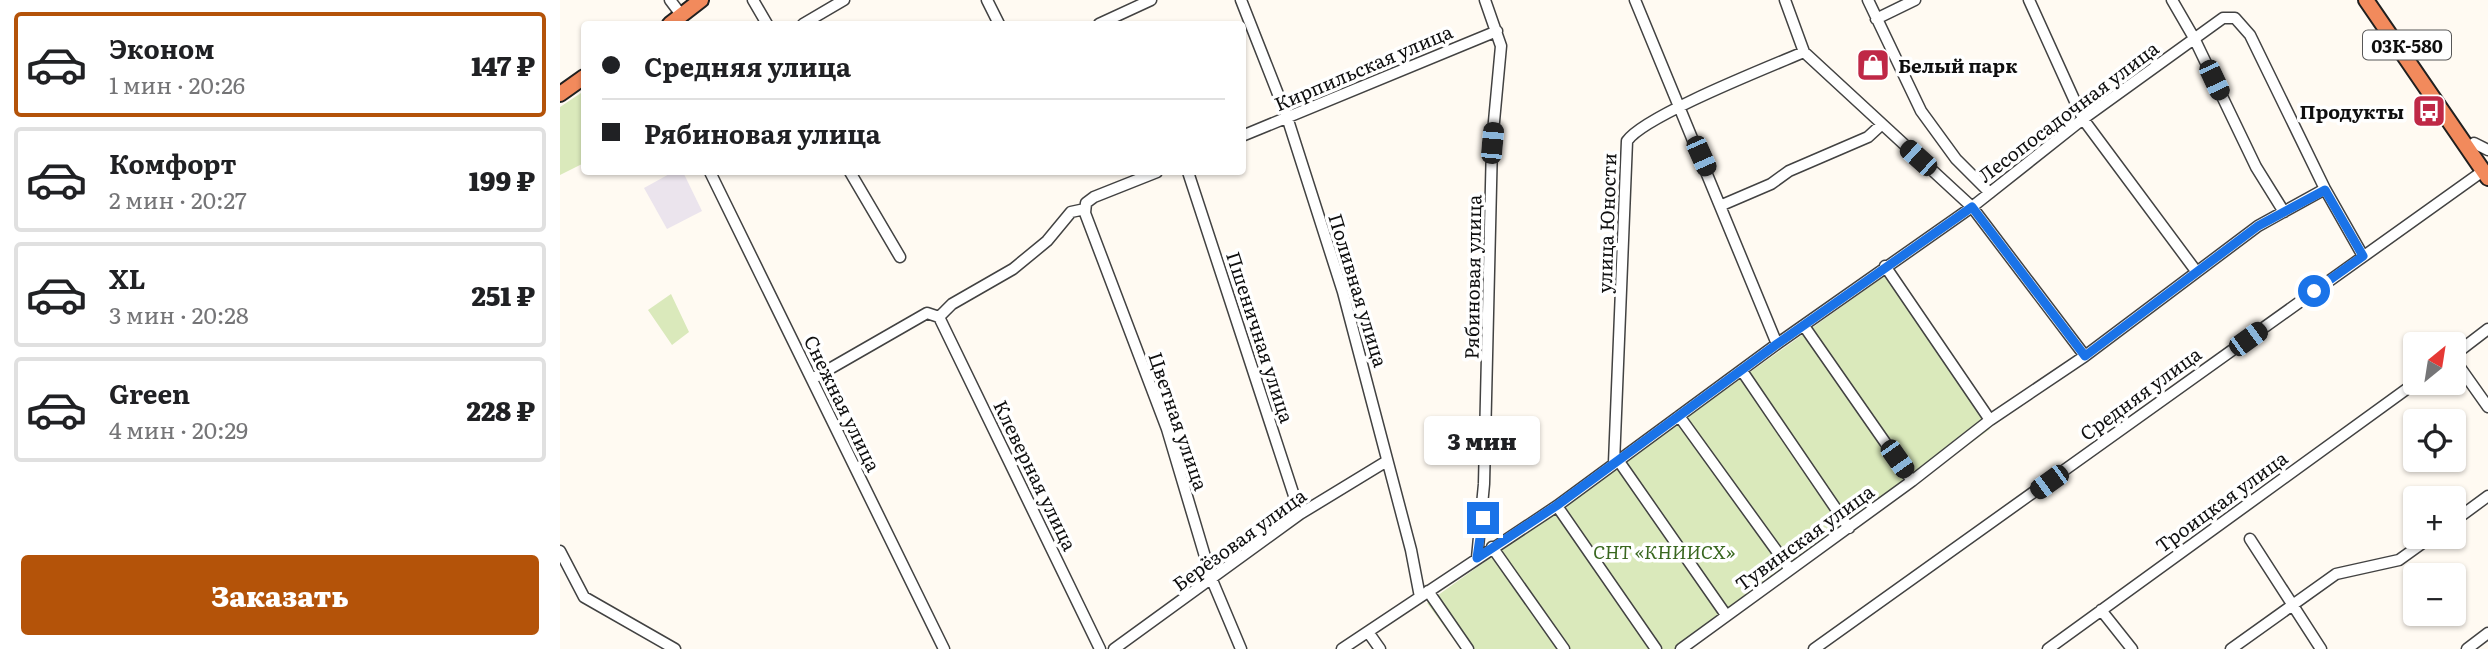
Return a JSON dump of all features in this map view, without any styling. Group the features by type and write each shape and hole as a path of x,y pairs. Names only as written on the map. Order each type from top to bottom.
{"highway":[{"path":"661,21 677,10 701,0"},
{"name":"03К-580","path":"2366,0 2487,170"},
{"name":"03К-580","path":"2376,0 2474,143 2487,170"},
{"path":"560,94 581,80"},
{"path":"560,103 581,89"}],"street":[{"path":"752,0 765,21"},
{"path":"808,21 844,0"},
{"path":"1106,21 1151,0"},
{"name":"Поливная улица","path":"1241,0 1287,117 1343,292 1424,594"},
{"name":"Рябиновая улица","path":"1477,558 1485,484 1492,143 1502,47 1485,0"},
{"path":"1635,0 1722,205 1777,344"},
{"path":"1785,0 1804,52 1972,207 2085,356"},
{"path":"1868,0 1921,111 1956,159 1990,193"},
{"path":"1876,19 1914,0"},
{"path":"2029,0 2083,119 2196,271"},
{"path":"2172,0 2194,38 2256,167 2284,212"},
{"path":"991,1 998,21"},
{"name":"Лесопосадочная улица","path":"1342,649 1556,506 1885,266 1972,207 2083,119 2223,18 2235,18 2250,35 2325,190"},
{"name":"Кирпильская улица","path":"1246,134 1497,32"},
{"name":"улица Юности","path":"1616,462 1627,141 1634,131 1680,107 1804,52"},
{"path":"1722,205 1771,184 1789,171 1868,137 1881,125"},
{"path":"2474,143 2488,150"},
{"name":"Средняя улица","path":"1814,649 2487,170"},
{"name":"Снежная улица","path":"711,175 944,649"},
{"path":"852,175 900,257"},
{"path":"812,379 927,313 939,317 952,304 1013,269 1046,241 1071,212 1086,206 1094,197 1149,175"},
{"name":"Пшеничная улица","path":"1189,175 1300,514"},
{"path":"2325,190 2363,256"},
{"name":"Тувинская улица","path":"1681,649 1789,568 1849,528 1990,420 2085,356 2258,226 2325,190"},
{"name":"Цветная улица","path":"1086,206 1167,429 1212,580 1241,649"},
{"path":"1885,266 1990,420"},
{"name":"Клеверная улица","path":"939,317 1100,649"},
{"path":"1804,326 1912,481"},
{"path":"2466,347 2488,329"},
{"path":"1742,372 1849,528"},
{"path":"2466,375 2488,407"},
{"name":"Троицкая улица","path":"2048,649 2403,392"},
{"path":"1679,416 1789,568"},
{"name":"Берёзовая улица","path":"1114,649 1300,514 1387,461"},
{"path":"1616,462 1726,615"},
{"path":"2466,512 2488,496"},
{"path":"1556,506 1656,649"},
{"path":"2250,539 2321,649"},
{"path":"1492,547 1564,649"},
{"path":"2231,649 2336,574 2399,560 2414,549"},
{"path":"560,551 584,597 675,649"},
{"path":"1424,594 1468,649"},
{"path":"2102,610 2132,649"},
{"path":"1368,632 1380,649"},
{"path":"2467,649 2488,633"}],"shaded area":[{"path":"668,175 684,175 702,211 667,229 644,188"}],"green space":[{"path":"581,93 581,164 560,175 560,107"},
{"name":"СНТ «КНИИСХ»","path":"1886,275 1990,429 1690,649 1461,649 1427,603"},
{"path":"671,294 689,332 672,345 648,310"}],"place":[{"name":"Белый парк","path":"1873,65"},
{"name":"Продукты","path":"2429,111"}],"route":[{"path":"1483,518 1477,558 1556,506 1885,266 1972,207 2085,356 2258,226 2325,190 2363,256 2314,291"}]}
